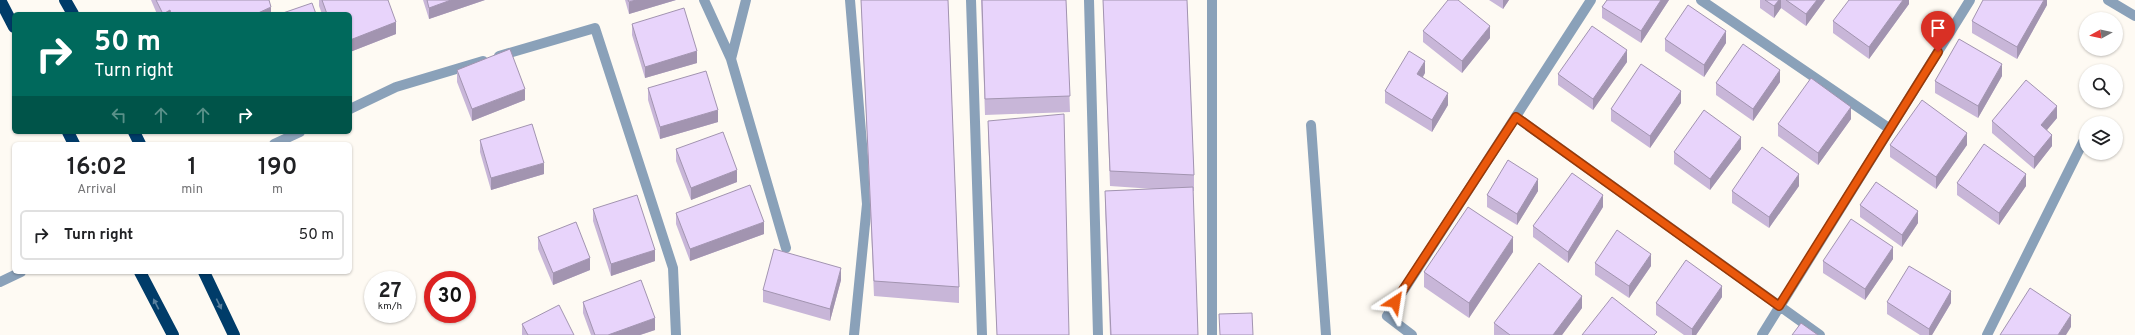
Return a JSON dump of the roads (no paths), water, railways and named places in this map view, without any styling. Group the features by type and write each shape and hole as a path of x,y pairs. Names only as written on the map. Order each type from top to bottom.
{"highway":[{"path":"0,0 12,23"},
{"path":"66,0 72,12"},
{"path":"141,274 173,335"},
{"path":"205,274 234,335"}],"street":[{"path":"704,0 732,58 786,248"},
{"path":"732,58 746,0"},
{"path":"850,0 867,204 854,335"},
{"path":"971,0 982,335"},
{"path":"1089,0 1098,335"},
{"path":"1212,0 1212,335"},
{"path":"1412,335 1387,316 1592,0"},
{"path":"1701,0 1890,129"},
{"path":"1762,335 1970,0"},
{"path":"2108,0 2135,16"},
{"path":"352,107 396,87 595,28 673,268 676,335"},
{"path":"1516,117 1820,335"},
{"path":"1311,124 1326,335"},
{"path":"278,142 296,134"},
{"path":"1987,335 2079,150"},
{"path":"0,282 17,274"}]}
